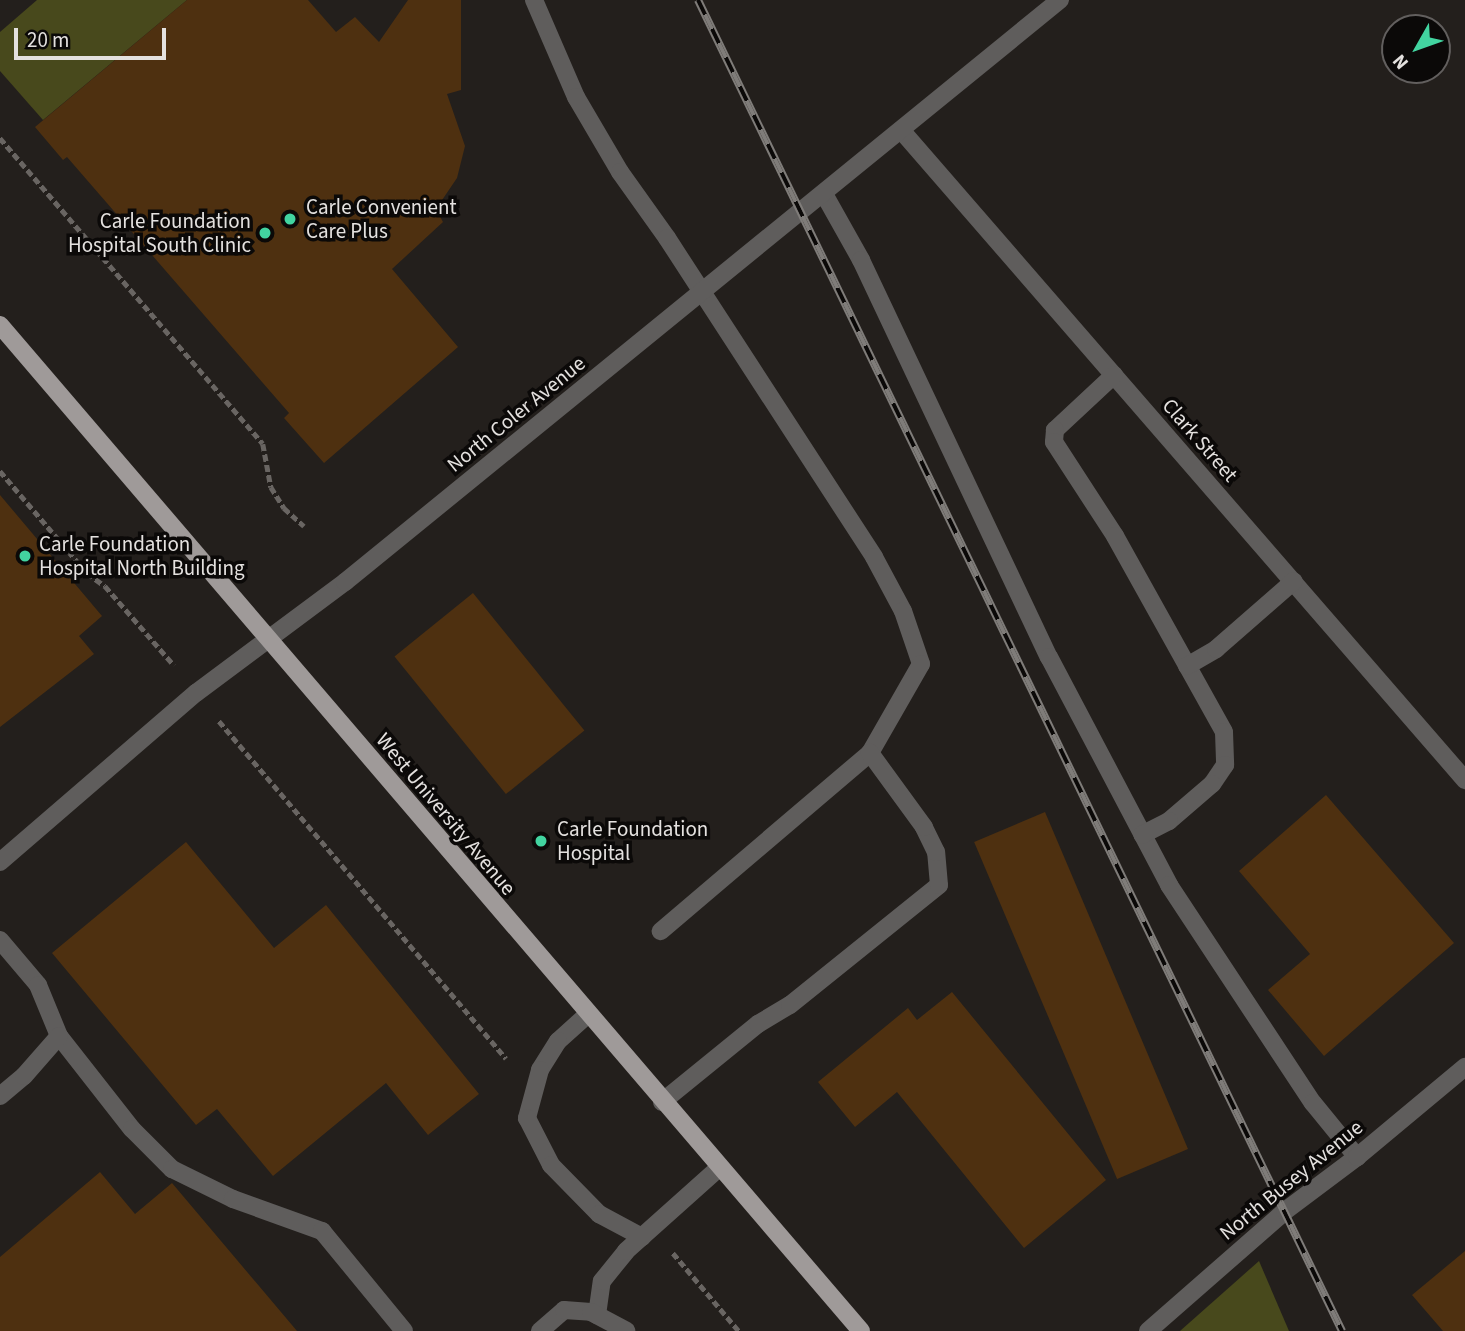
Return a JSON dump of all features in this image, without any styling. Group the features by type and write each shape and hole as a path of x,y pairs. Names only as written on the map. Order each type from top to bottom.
{"main road":[{"name":"West University Avenue","path":"0,325 587,1015 861,1331"}],"street":[{"path":"534,0 576,97 620,172 667,238 874,557 903,611 921,664 870,753 661,931"},
{"name":"North Coler Avenue","path":"0,862 196,693 266,637 345,582 1060,0"},
{"name":"Clark Street","path":"901,130 1465,780"},
{"path":"824,194 861,260 1049,657 1169,886 1313,1103 1357,1157"},
{"path":"1114,375 1055,430 1054,442 1115,536 1224,732 1225,765 1212,784 1169,821 1142,835"},
{"path":"1187,666 1216,649 1294,581"},
{"path":"662,1102 758,1024 790,1005 939,885 936,852 924,827 870,753"},
{"path":"0,940 38,985 59,1036 132,1129 172,1170 233,1199 322,1231 404,1331"},
{"path":"587,1015 558,1041 540,1070 527,1118 551,1165 599,1214 647,1232"},
{"path":"0,1096 24,1076 59,1036"},
{"name":"North Busey Avenue","path":"1148,1331 1284,1211 1357,1157 1465,1067"},
{"path":"597,1315 602,1281 647,1232 720,1167"},
{"path":"540,1331 564,1310 597,1315 626,1331"}],"path":[{"path":"0,138 264,444 271,487 284,508 304,526"},
{"path":"0,471 87,573 105,586 176,668"},
{"path":"213,714 534,1090"},
{"path":"647,1232 739,1331"}],"shaded area":[{"path":"37,0 187,0 43,120 0,71 0,32"},
{"path":"1259,1261 1289,1331 1180,1331"}],"building":[{"name":"Carle Foundation Hospital South Clinic","path":"187,0 308,0 336,32 355,17 379,42 408,0 461,0 461,90 447,94 465,146 457,178 436,209 443,222 392,269 458,347 324,463 284,418 289,413 67,157 63,160 35,127"},
{"name":"Carle Foundation Hospital North Building","path":"0,495 102,616 79,636 94,654 0,727"},
{"path":"473,593 584,731 506,794 395,657"},
{"path":"1326,795 1454,943 1324,1056 1268,990 1310,954 1239,871"},
{"path":"1045,812 1188,1149 1117,1179 974,842"},
{"path":"186,842 274,948 326,905 479,1094 428,1135 386,1083 273,1176 217,1109 196,1125 52,953"},
{"path":"952,992 1106,1180 1024,1248 897,1092 855,1127 818,1082 908,1008 917,1020"},
{"path":"100,1172 135,1214 172,1183 297,1331 0,1331 0,1257"},
{"path":"1465,1251 1465,1331 1443,1331 1412,1295"}],"railway":[{"path":"698,0 1342,1331"}],"place":[{"name":"Carle Convenient Care Plus","path":"290,219"},
{"name":"Carle Foundation Hospital South Clinic","path":"265,233"},
{"name":"Carle Foundation Hospital North Building","path":"25,556"},
{"name":"Carle Foundation Hospital","path":"541,841"}]}
